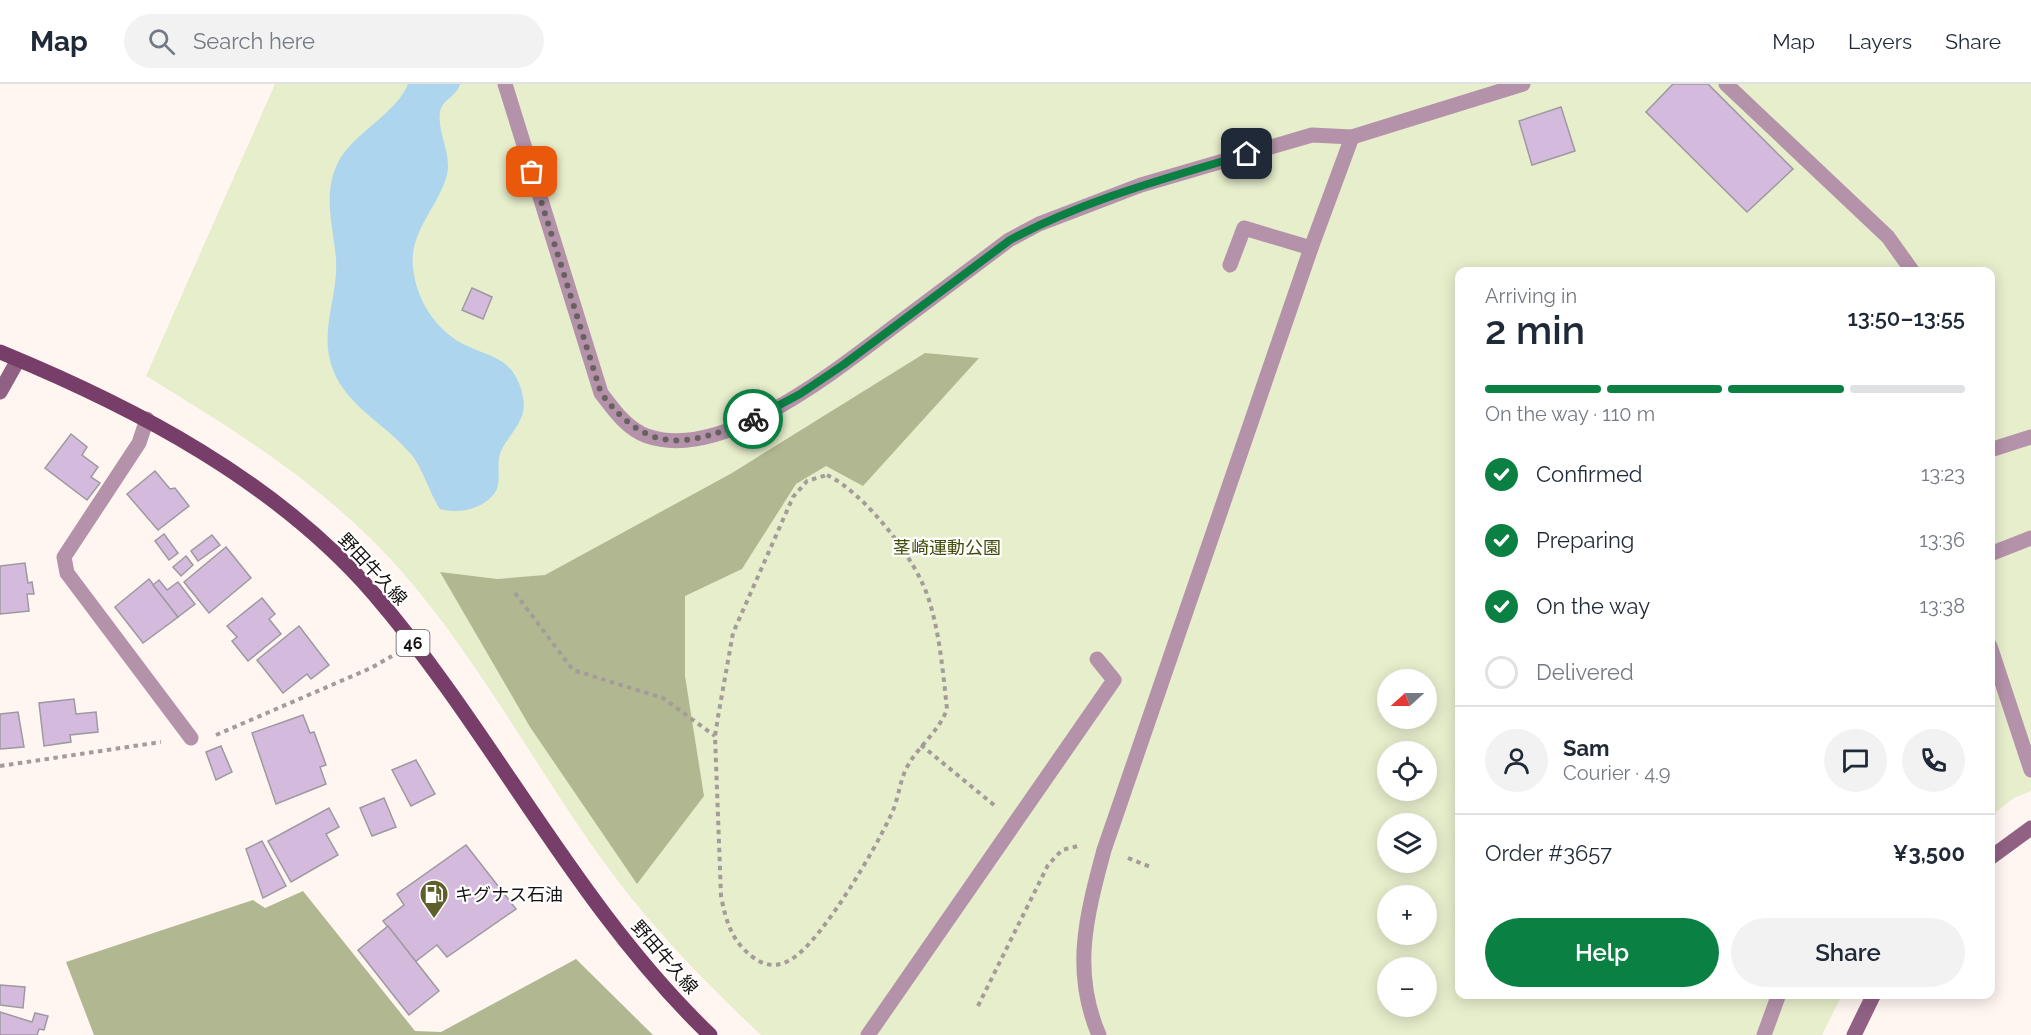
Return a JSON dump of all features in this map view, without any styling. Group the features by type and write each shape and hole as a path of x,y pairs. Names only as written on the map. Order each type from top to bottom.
{"main road":[{"name":"野田牛久線","path":"0,352 147,419 235,474 311,531 372,592 426,661 574,876 634,954 710,1035"}],"street":[{"path":"505,84 601,393 619,416 646,436 685,442 716,435 800,394 1010,240 1039,224 1141,185 1312,135 1352,137 1523,84"},
{"path":"1726,84 1888,237 1909,267"},
{"path":"1099,1035 1086,1002 1085,924 1104,850 1311,248 1352,137"},
{"path":"1230,265 1244,228 1311,248"},
{"path":"0,392 18,360"},
{"path":"147,419 139,442 64,557 67,573 191,738"},
{"path":"1995,448 2031,437"},
{"path":"1995,552 2031,538"},
{"path":"868,1035 1114,680 1097,659"},
{"path":"1995,661 2031,770"},
{"path":"1995,854 2031,828"},
{"path":"1764,1035 1777,999"},
{"path":"1854,1035 1872,999"}],"path":[{"path":"827,475 844,482 877,516 915,570 929,598 937,632 947,709 943,720 921,745 906,770 891,816 834,913 796,956 778,965 763,965 747,953 737,944 726,921 721,896 715,736 734,633 793,497 807,481 827,475"},
{"path":"515,593 573,670 663,698 715,736"},
{"path":"921,745 994,805"},
{"path":"978,1006 1048,865 1062,850 1083,844 1153,868"}],"green space":[{"name":"茎崎運動公園","path":"275,84 2031,84 2031,791 2014,798 1995,813 1995,267 1455,267 1455,999 1840,999 1822,1035 761,1035 694,969 632,899 573,818 464,652 403,573 345,515 282,464 146,376"},
{"path":"925,353 979,358 863,486 826,466 796,484 742,569 685,596 685,676 704,796 637,884 530,727 440,572 497,579 545,575 732,473"},
{"path":"303,891 415,1031 441,1032 576,959 653,1035 94,1035 66,962 253,900 265,908"}],"water":[{"path":"408,84 460,84 440,112 448,159 447,175 415,242 413,268 417,288 425,307 444,331 462,343 501,361 509,368 516,377 523,400 524,409 521,417 499,456 497,490 482,504 462,511 440,509 410,453 349,396 339,382 332,367 328,349 328,327 336,271 330,207 331,182 341,157 348,148 395,104"}],"building":[{"path":"1673,84 1708,84 1793,169 1747,212 1646,112"},
{"path":"1561,107 1575,151 1532,165 1519,121"},
{"path":"472,288 492,297 483,319 462,310"},
{"path":"71,434 87,447 82,455 98,467 91,477 100,483 87,500 45,468"},
{"path":"155,471 170,489 175,488 189,506 158,530 127,494"},
{"path":"164,534 178,553 169,560 155,541"},
{"path":"212,535 220,545 198,561 191,551"},
{"path":"226,547 251,578 209,613 184,582"},
{"path":"186,556 193,565 181,576 173,567"},
{"path":"25,563 28,583 32,582 34,594 27,594 29,611 0,614 0,566"},
{"path":"149,579 178,617 143,643 115,607"},
{"path":"159,580 167,590 178,582 195,604 178,617 153,585"},
{"path":"262,598 275,614 269,619 281,634 248,661 232,641 237,637 227,626"},
{"path":"299,626 329,665 311,679 307,674 283,693 257,660"},
{"path":"74,699 76,714 96,712 98,732 70,735 71,742 44,746 39,703"},
{"path":"18,712 24,747 0,749 0,714"},
{"path":"303,715 310,733 314,732 326,765 320,767 326,784 276,804 252,733"},
{"path":"221,746 232,772 216,780 206,752"},
{"path":"416,760 435,794 411,806 392,770"},
{"path":"384,798 396,827 372,836 360,808"},
{"path":"329,808 339,827 326,834 338,855 291,882 268,841"},
{"path":"262,841 286,886 263,898 246,849"},
{"path":"466,845 516,909 447,957 437,945 415,962 383,921 404,905 397,894"},
{"path":"388,926 439,991 409,1015 358,950"},
{"path":"0,985 25,987 23,1008 0,1005"},
{"path":"0,1012 32,1022 35,1013 48,1016 44,1030 39,1029 37,1035 0,1035"}],"way so far":[{"path":"532,172 601,393 619,416 646,436 685,442 716,435 753,419"}],"place":[{"name":"キグナス石油","path":"434,920"}],"route":[{"path":"753,419 800,394 843,365 1010,240 1039,224 1141,185 1247,154"}]}
